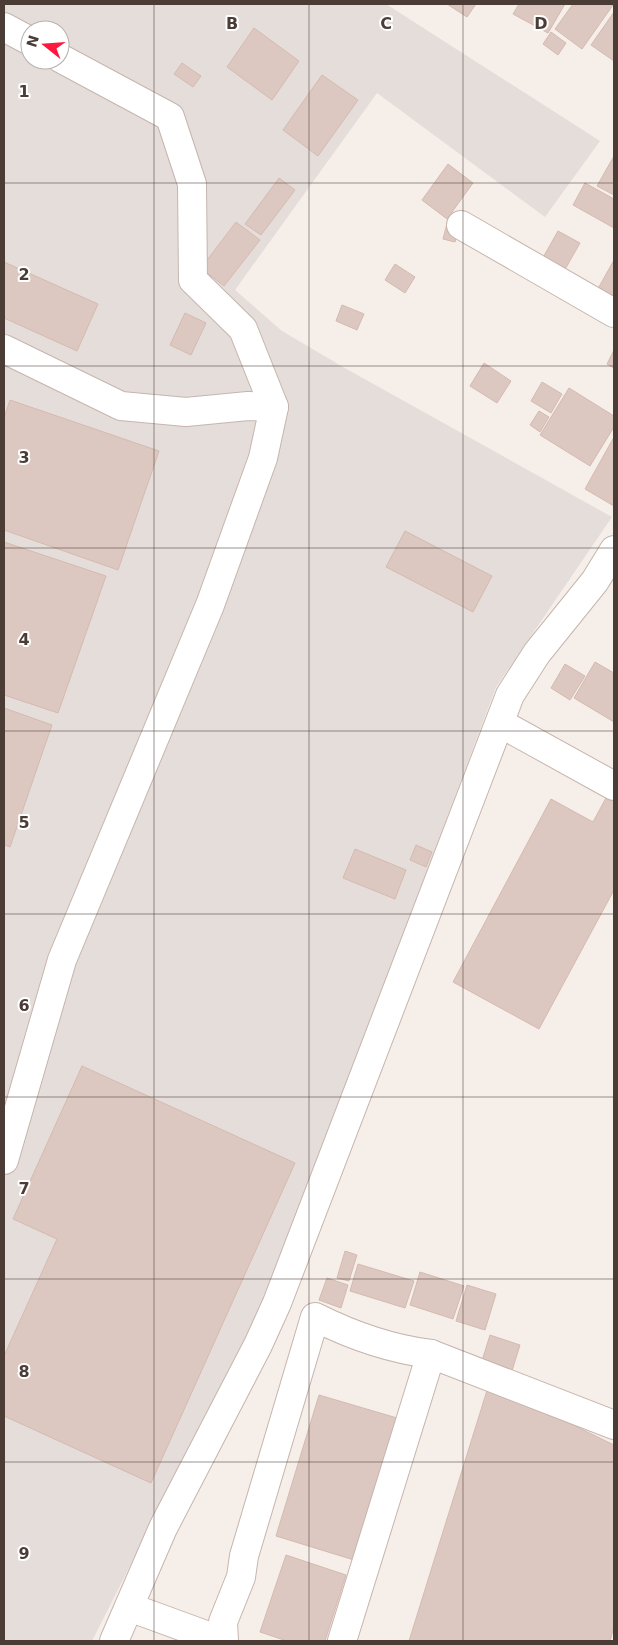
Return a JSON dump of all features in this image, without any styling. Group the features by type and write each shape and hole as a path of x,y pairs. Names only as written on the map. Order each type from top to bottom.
{"street":[{"path":"4,27 20,36"},
{"path":"4,1160 62,960 210,605 263,458 274,407 243,329 193,280 192,184 170,117 70,63"},
{"path":"462,225 614,313"},
{"path":"6,355 121,406 186,412 248,406 274,407"},
{"path":"114,1641 163,1528 278,1303 510,696 536,652 595,581 614,550"},
{"path":"500,723 614,786"},
{"path":"278,1303 297,1313 315,1317 346,1332 408,1351 431,1354 614,1425"},
{"path":"129,1607 223,1641 223,1622 241,1577 244,1556 315,1317"},
{"path":"342,1641 431,1354"}],"shaded area":[{"path":"4,4 386,4 600,141 545,217 377,93 235,290 282,331 612,517 496,687 280,1263 240,1349 92,1641 4,1641"}],"building":[{"path":"447,4 476,4 467,17"},
{"path":"519,4 565,4 548,33 513,14"},
{"path":"573,4 613,5 582,49 555,29"},
{"path":"614,12 614,61 591,45"},
{"path":"254,28 299,61 272,100 227,67"},
{"path":"551,32 566,43 558,55 543,44"},
{"path":"182,63 201,76 193,87 174,74"},
{"path":"322,75 358,100 318,156 283,130"},
{"path":"614,156 614,195 597,186"},
{"path":"448,164 473,183 447,219 422,200"},
{"path":"279,178 295,190 261,235 245,224"},
{"path":"585,183 614,199 614,228 573,205"},
{"path":"448,220 460,224 455,242 443,239"},
{"path":"236,222 260,240 224,286 201,268"},
{"path":"558,231 580,243 563,273 541,261"},
{"path":"614,260 614,305 595,294"},
{"path":"4,262 98,304 77,351 4,318"},
{"path":"395,264 415,277 405,293 385,280"},
{"path":"342,305 364,314 357,330 336,321"},
{"path":"185,313 206,323 191,355 170,345"},
{"path":"614,350 614,368 607,364"},
{"path":"484,363 511,381 497,403 470,386"},
{"path":"542,382 562,394 551,413 531,401"},
{"path":"569,388 614,416 614,427 590,466 540,435"},
{"path":"10,400 159,451 118,570 4,530 4,418"},
{"path":"539,411 549,417 540,432 530,425"},
{"path":"614,437 614,506 585,489"},
{"path":"405,531 492,576 473,612 386,567"},
{"path":"4,542 106,576 58,713 4,695"},
{"path":"595,662 614,673 614,722 574,698"},
{"path":"565,664 585,676 570,700 551,688"},
{"path":"4,708 52,725 10,847 4,845"},
{"path":"607,796 614,801 614,890 539,1029 453,982 551,799 593,822"},
{"path":"416,845 432,852 426,867 410,860"},
{"path":"355,849 406,870 395,899 343,878"},
{"path":"82,1066 295,1163 151,1483 4,1416 4,1356 57,1239 13,1219"},
{"path":"345,1251 357,1255 349,1281 337,1278"},
{"path":"358,1264 414,1281 405,1308 350,1291"},
{"path":"420,1272 464,1286 453,1319 410,1305"},
{"path":"327,1278 348,1285 341,1308 319,1300"},
{"path":"467,1285 496,1294 485,1330 456,1321"},
{"path":"490,1335 520,1345 511,1374 481,1364"},
{"path":"489,1384 614,1445 614,1626 610,1641 409,1641"},
{"path":"319,1395 397,1418 354,1560 276,1536"},
{"path":"286,1555 346,1575 325,1641 287,1641 260,1632"}]}
